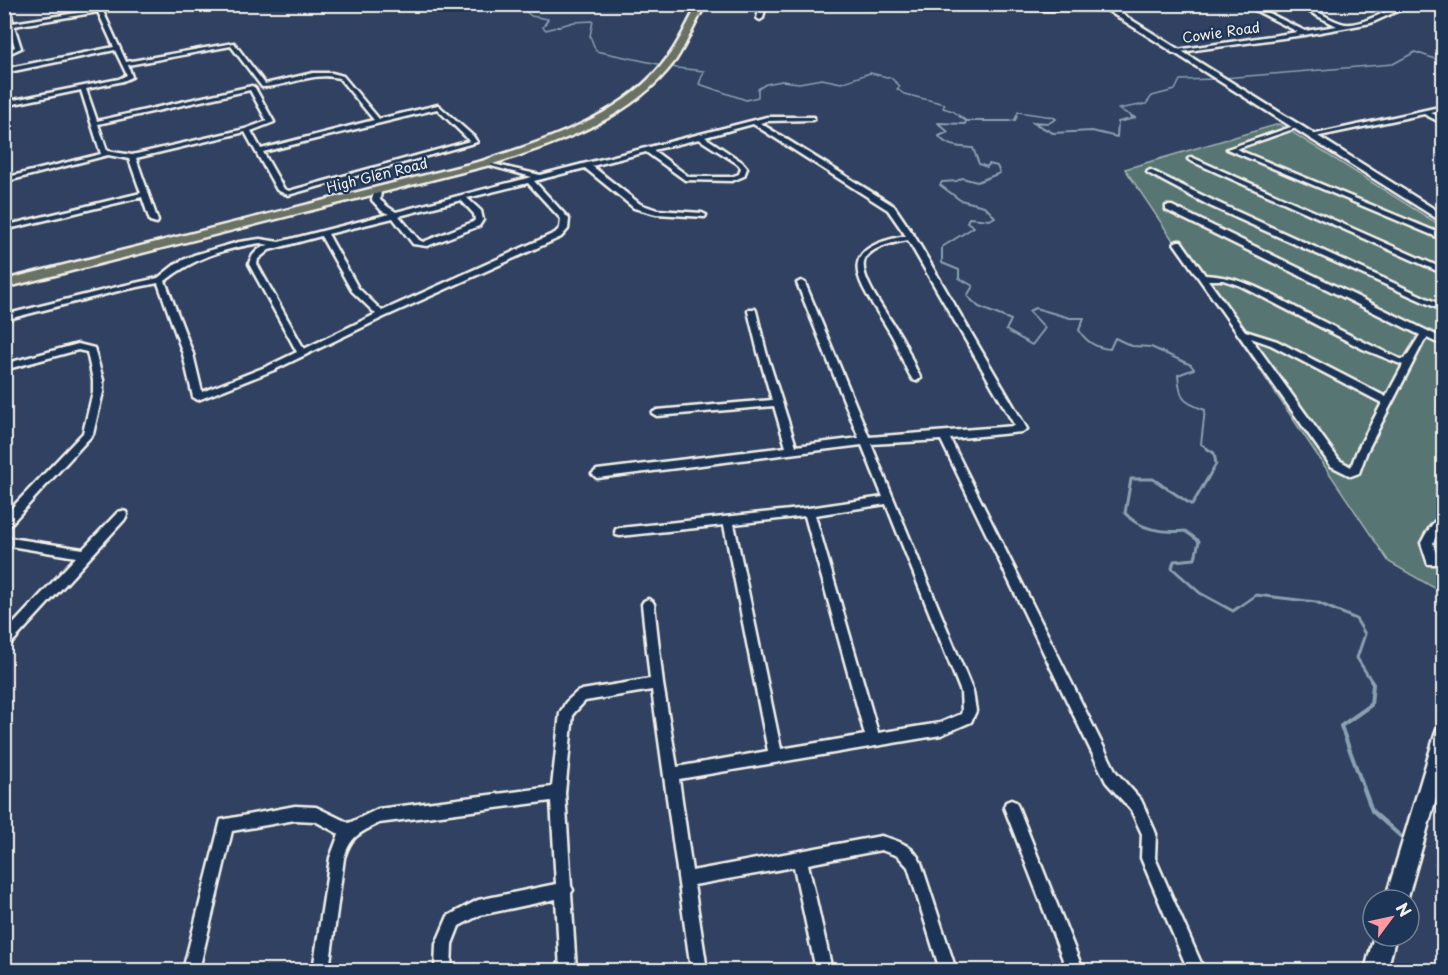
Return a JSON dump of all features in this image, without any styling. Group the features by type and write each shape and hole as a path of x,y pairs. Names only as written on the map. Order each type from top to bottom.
{"main road":[{"name":"High Glen Road","path":"4,284 486,163 546,142 596,119 628,100 663,69 676,53 702,4"}],"street":[{"path":"4,54 18,48 7,25 5,4"},
{"path":"760,18 764,4"},
{"path":"831,4 880,7 1103,6 1443,220"},
{"path":"1245,4 1304,33"},
{"path":"1320,4 1312,11 1342,26"},
{"name":"Cowie Road","path":"1173,51 1342,26 1384,17 1411,4"},
{"path":"4,104 129,77 100,10 7,25"},
{"path":"125,64 232,44 264,86"},
{"path":"4,71 118,48"},
{"path":"95,123 324,74 341,77 378,121"},
{"path":"83,88 105,153"},
{"path":"4,180 96,159 105,153 132,157 247,130 271,122 252,88"},
{"path":"247,130 281,190 288,192 474,142 474,140 438,107 260,151"},
{"path":"1310,136 1443,108"},
{"path":"1425,112 1443,122"},
{"path":"301,352 253,264 258,253 276,244 779,117 812,118"},
{"path":"597,474 865,441 1022,429 900,219 882,201 754,123"},
{"path":"1296,127 1230,149 1443,238"},
{"path":"648,150 687,179 732,179 742,175 744,168 740,163 699,136"},
{"path":"132,157 154,221"},
{"path":"1191,159 1443,272"},
{"path":"486,163 539,177"},
{"path":"586,165 638,206 656,212 702,214"},
{"path":"1149,171 1214,204 1443,309"},
{"path":"161,279 188,354 198,397 271,368 301,352 558,235 564,229 565,219 529,180"},
{"path":"378,191 376,200 394,214 416,242 430,243 476,224 479,220 478,213 462,197"},
{"path":"4,228 144,194"},
{"path":"1169,208 1443,343"},
{"path":"323,232 355,289 381,315"},
{"path":"911,237 886,241 863,255 860,262 877,305 896,335 904,360 916,378"},
{"path":"4,318 161,279 180,265 216,251 260,241 276,244"},
{"path":"1178,243 1335,463 1351,472 1355,470 1362,451 1420,339 1425,335"},
{"path":"1203,277 1224,278 1244,284 1366,347 1398,361 1409,363"},
{"path":"671,774 941,729 966,718 969,711 967,692 801,283"},
{"path":"752,311 792,450"},
{"path":"1240,332 1274,343 1388,402"},
{"path":"4,367 78,347 86,348 91,350 98,386 85,439 4,524"},
{"path":"657,413 777,403"},
{"path":"944,436 1111,777 1136,805 1149,834 1148,858 1196,970"},
{"path":"620,532 809,512 889,500"},
{"path":"809,512 873,739"},
{"path":"4,643 122,515"},
{"path":"1432,561 1427,543 1432,531 1443,519"},
{"path":"728,520 776,756"},
{"path":"4,542 85,554"},
{"path":"648,604 657,684 688,879 699,970"},
{"path":"568,970 558,793 567,714 571,706 582,696 657,684"},
{"path":"1399,888 1443,735"},
{"path":"321,970 337,858 341,844 349,831 378,816 558,793"},
{"path":"1011,807 1075,970"},
{"path":"191,970 226,825 294,813 316,814 349,831"},
{"path":"688,879 881,843 903,850 914,863 948,970"},
{"path":"799,858 824,970"},
{"path":"443,970 444,944 453,921 478,908 565,890"},
{"path":"1376,970 1382,948"}],"green space":[{"path":"1279,124 1443,227 1443,593 1389,562 1125,169"}],"waterway":[{"path":"517,4 531,16 548,19 543,27 546,30 574,22 593,21 590,36 596,51 677,68 704,71 699,84 746,100 758,97 758,89 766,84 782,81 799,83 822,79 841,83 870,73 891,78 900,86 897,89 904,94 945,104 943,108 961,117"},
{"path":"1223,78 1393,64 1415,52 1444,62"},
{"path":"1134,117 1118,109 1146,104 1152,96 1175,90 1180,80 1217,79"},
{"path":"1016,117 1018,112 1052,117"},
{"path":"959,116 966,121"},
{"path":"966,121 1009,121 1015,120 1017,116"},
{"path":"1052,117 1056,119 1049,123 1032,122 1053,133 1092,131 1117,137 1118,122 1135,118 1131,116"},
{"path":"966,121 965,124 938,123 948,132 939,136 950,144 973,148 979,164 987,167 989,164 997,166 1000,173 977,182 962,178 957,181 942,182 940,185 960,200 984,206 995,217 990,220 969,218 967,222 974,227 942,247 942,263 959,270 959,278 973,286 967,296 979,307 1011,320 1006,330 1032,345 1045,328 1029,311 1035,308 1070,318 1084,318 1079,330 1088,341 1096,346 1110,349 1115,338 1132,346 1151,347 1191,365 1194,369 1178,375 1181,395 1191,405 1205,410 1201,444 1208,449"},
{"path":"1206,448 1214,453 1216,464 1192,505 1153,479 1131,479 1125,513 1145,527 1160,531 1185,531 1199,541 1195,559 1174,561 1172,568 1200,593 1233,611 1256,595 1316,602 1356,619 1365,634 1357,658 1372,682"},
{"path":"1371,681 1373,684 1371,705 1341,726 1372,811 1406,841"},
{"path":"1436,864 1444,873"}]}
